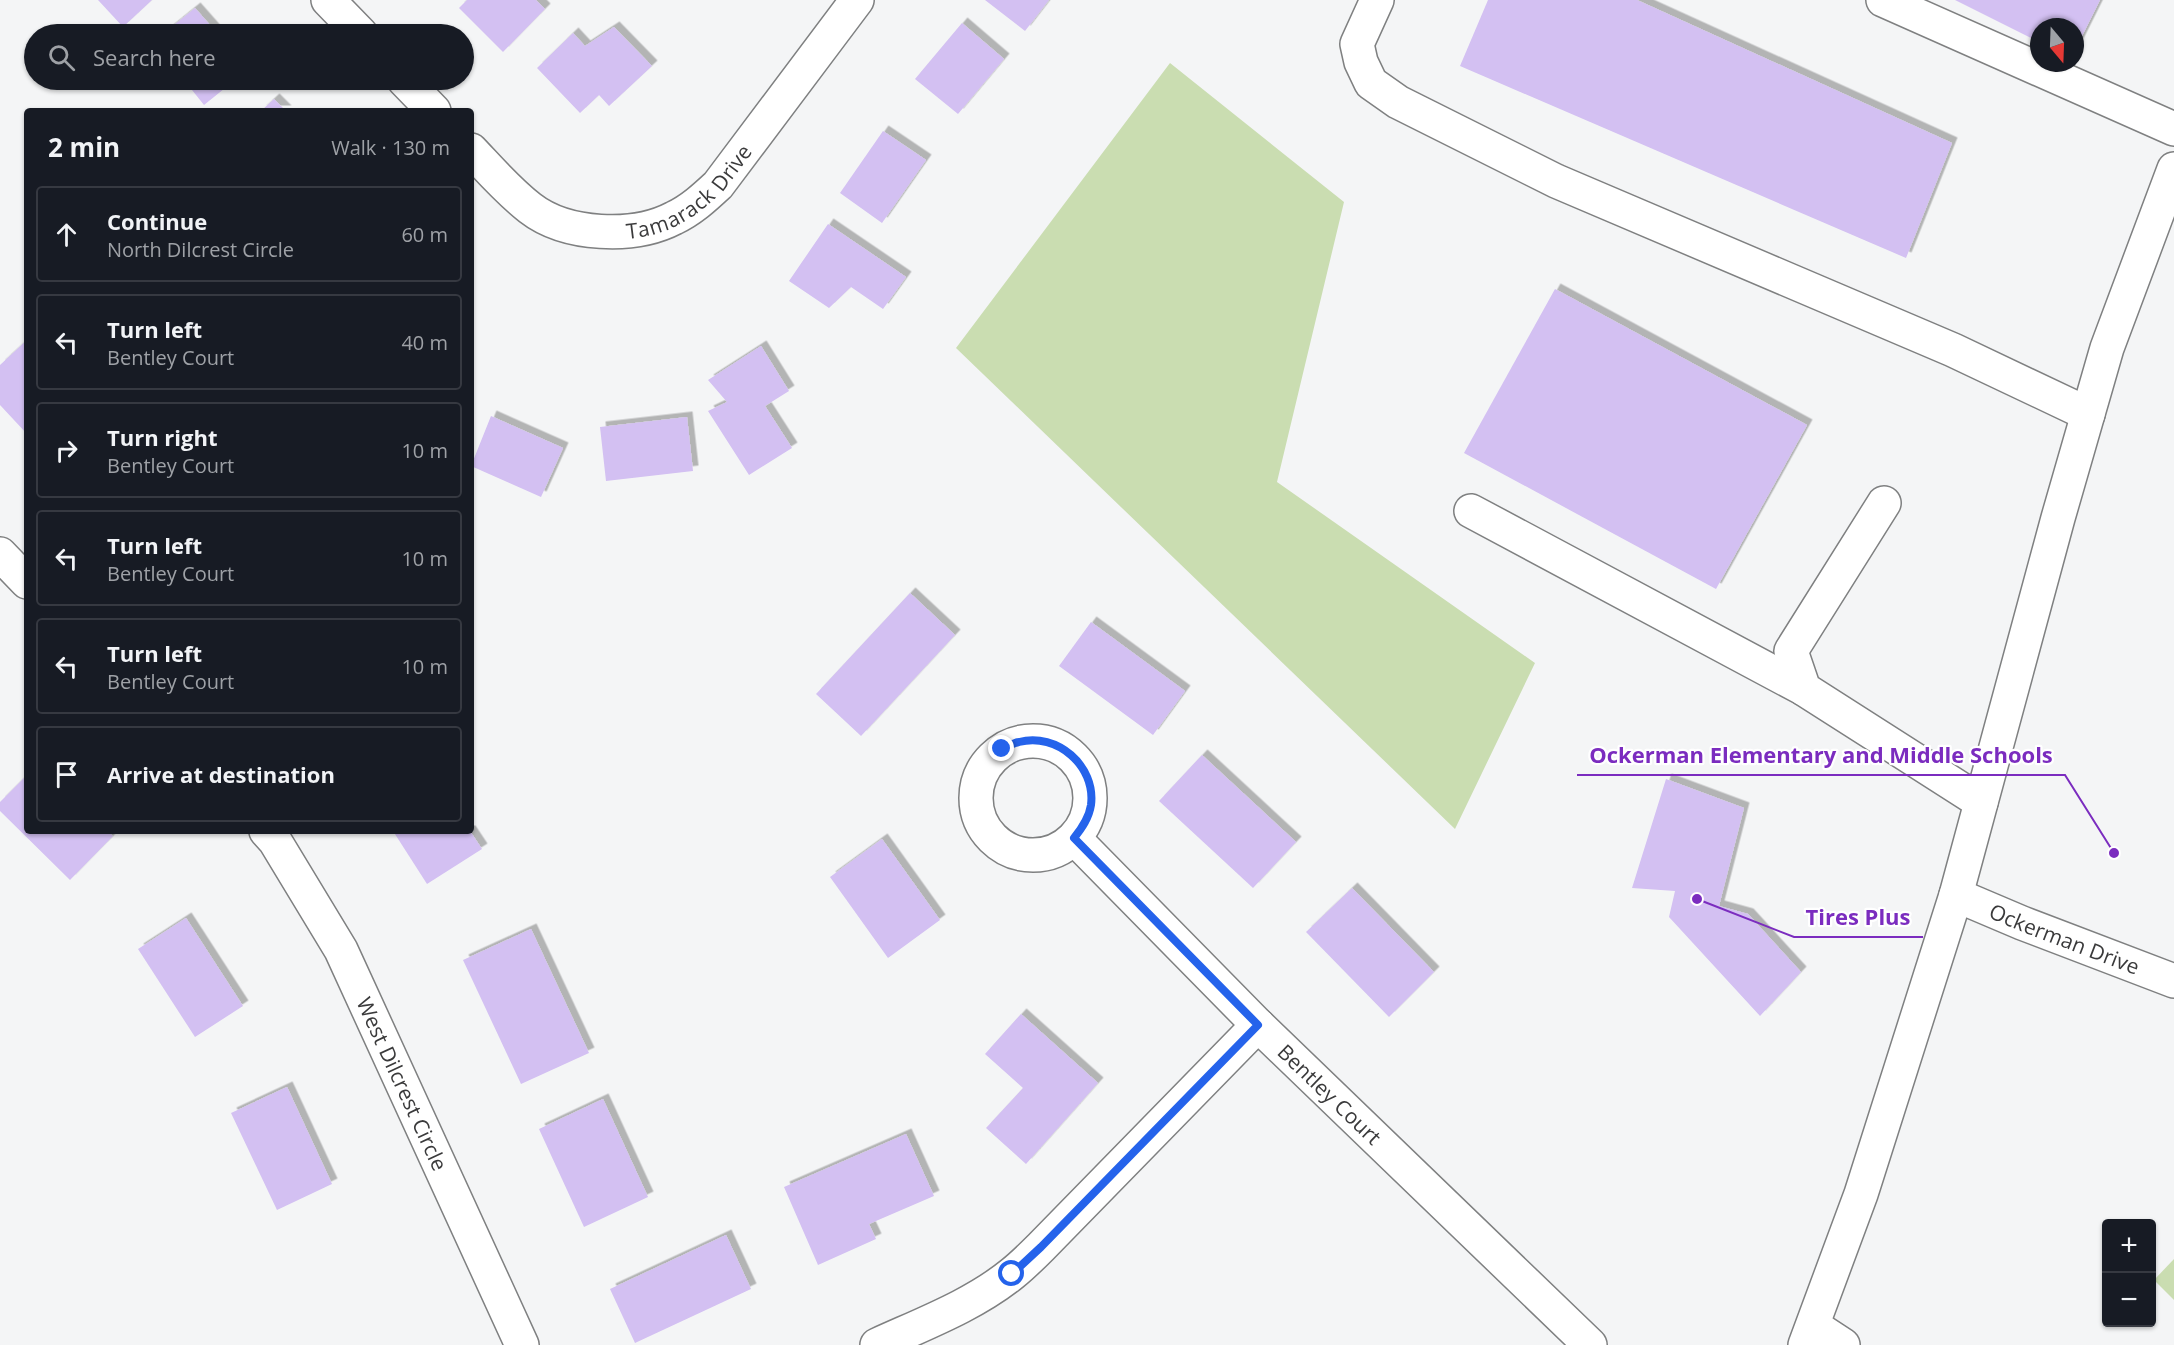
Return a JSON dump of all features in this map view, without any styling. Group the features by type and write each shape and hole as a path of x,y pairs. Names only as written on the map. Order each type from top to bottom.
{"street":[{"path":"328,0 351,24"},
{"name":"Tamarack Drive","path":"474,153 531,209 555,223 598,232 647,229 673,219 696,205 718,185 857,0"},
{"path":"1377,0 1357,44 1361,62 1371,83 1398,102 1556,181 1953,350 2088,414"},
{"path":"1883,0 2174,129"},
{"path":"414,90 431,108"},
{"path":"1843,1345 1810,1335 1861,1194 1956,895 2058,518 2108,348 2174,169"},
{"path":"1804,689 1791,651 1884,503"},
{"path":"1471,512 1804,689 1981,802"},
{"path":"0,554 24,579"},
{"name":"West Dilcrest Circle","path":"269,834 341,950 522,1345"},
{"name":"Bentley Court","path":"1074,838 1258,1025 1590,1345"},
{"name":"Ockerman Drive","path":"1956,895 2174,981"},
{"path":"877,1345 978,1297 1012,1274 1258,1025"}],"green space":[{"path":"1170,63 1344,202 1277,482 1535,663 1455,829 956,348"},
{"path":"2174,1259 2174,1300 2156,1282 2156,1278"}],"building":[{"path":"98,0 152,0 126,24 120,24"},
{"path":"467,0 536,0 545,9 503,52 459,8"},
{"path":"985,0 1049,0 1025,31"},
{"path":"1488,0 1637,0 1952,143 1906,258 1460,66"},
{"path":"1955,0 2100,0 2084,32 2084,18 2030,18 2030,38"},
{"path":"195,8 209,24 175,24"},
{"path":"962,23 1004,59 958,114 915,79"},
{"path":"614,27 652,66 609,106 599,95 580,113 537,68 573,33 585,46"},
{"path":"192,90 223,90 204,105"},
{"path":"274,99 283,108 264,108"},
{"path":"883,131 926,160 882,223 840,193"},
{"path":"828,224 906,277 883,309 851,287 829,308 789,281"},
{"path":"1555,289 1807,425 1716,589 1464,453"},
{"path":"24,343 24,431 0,405 0,365"},
{"path":"761,346 789,391 765,406 792,448 749,475 708,411 727,402 708,380"},
{"path":"491,416 563,448 541,497 474,467 474,458"},
{"path":"687,417 693,471 606,481 600,427"},
{"path":"910,593 955,635 861,736 816,694"},
{"path":"1091,622 1185,691 1153,735 1059,666"},
{"path":"1202,755 1296,842 1253,888 1159,801"},
{"path":"24,778 24,834 111,834 113,836 70,880 0,811 0,802"},
{"path":"1666,779 1744,808 1719,906 1748,914 1801,972 1760,1016 1669,917 1675,891 1632,888"},
{"path":"395,834 472,834 482,849 427,884"},
{"path":"882,839 940,920 888,958 830,877"},
{"path":"1352,888 1434,972 1389,1017 1306,932"},
{"path":"186,918 243,1006 195,1037 138,949"},
{"path":"531,929 589,1053 521,1084 463,960"},
{"path":"1021,1014 1098,1083 1026,1164 986,1128 1023,1088 985,1054"},
{"path":"287,1087 332,1184 277,1210 231,1113"},
{"path":"603,1099 648,1197 584,1227 539,1129"},
{"path":"906,1134 934,1196 869,1224 876,1239 818,1265 784,1187"},
{"path":"726,1235 751,1289 635,1343 610,1289"}],"place":[{"name":"Ockerman Elementary and Middle Schools","path":"2114,853"},
{"name":"Tires Plus","path":"1697,899"}],"route":[{"path":"1002,749 1019,742 1038,740 1056,745 1072,755 1084,769 1090,787 1091,805 1085,823 1074,838 1258,1025 1012,1274"}]}
